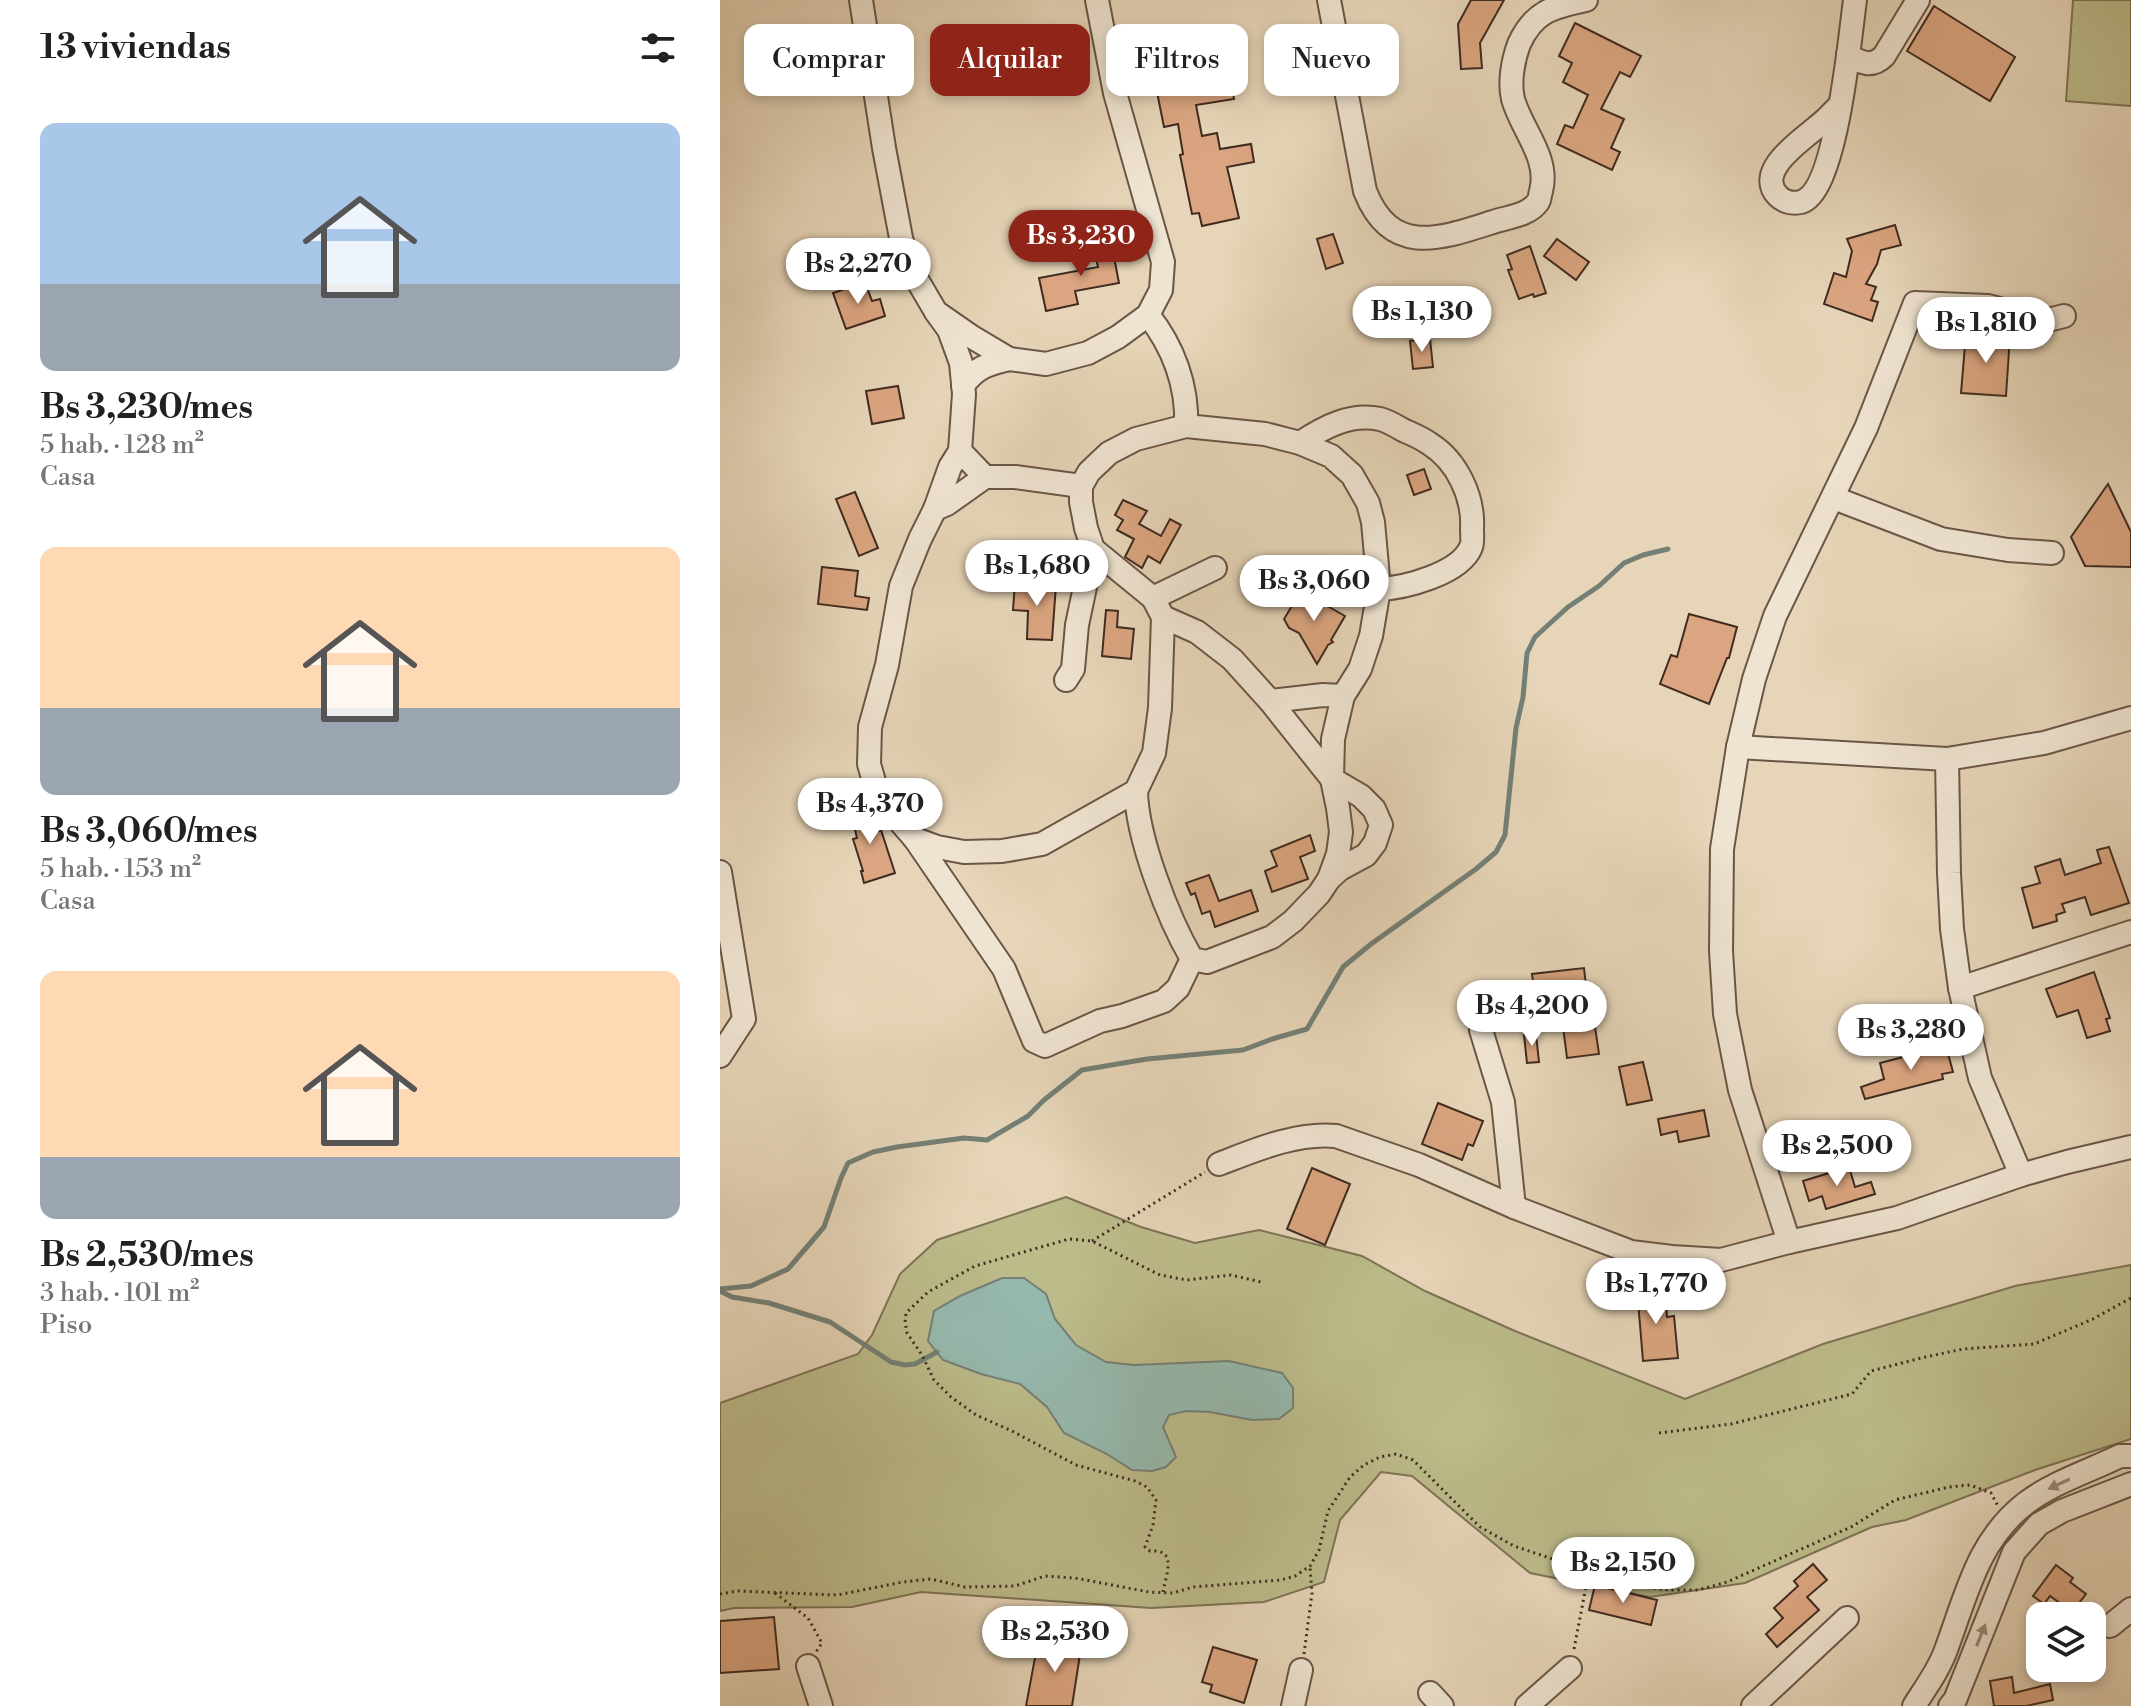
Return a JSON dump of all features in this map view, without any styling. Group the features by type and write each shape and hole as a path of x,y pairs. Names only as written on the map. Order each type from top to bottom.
{"street":[{"path":"861,0 881,134 901,238 909,266 949,330 961,363 963,385 960,451 950,467 901,586 887,665 870,727 869,764 875,785 884,803 915,839 988,942 1004,969 1034,1041 1045,1046 1100,1021 1164,1001 1178,988 1192,959"},
{"path":"963,385 982,366 1009,359 1046,364 1088,353 1118,337 1148,315 1161,290 1163,262 1115,93 1097,0"},
{"path":"1329,0 1365,191 1372,209 1387,227 1411,237 1438,238 1520,215 1538,202 1543,184 1541,159 1526,133 1513,97 1512,74 1517,48 1528,26 1542,13 1586,0"},
{"path":"1840,105 1855,0"},
{"path":"1867,0 1873,0"},
{"path":"1848,55 1862,63 1879,62 1918,0"},
{"path":"1789,1242 1740,1090 1725,1014 1721,951 1722,849 1738,747 1754,679 1775,616 1866,428 1915,303 1988,306 2044,321 2064,316"},
{"path":"936,312 1009,359"},
{"path":"1148,315 1179,371 1185,398 1186,426"},
{"path":"1300,443 1333,423 1381,419 1431,444 1449,460 1467,491 1473,519 1471,547 1456,565 1429,579 1397,588 1379,589"},
{"path":"1066,680 1073,669 1077,625 1093,549 1083,515 1081,486 1089,472 1109,453 1136,439 1186,426 1265,434 1300,443 1331,456 1352,475 1368,503 1373,522 1379,589 1371,636 1360,669 1343,696 1333,739 1332,779 1341,832 1338,854 1329,879"},
{"path":"960,451 985,477"},
{"path":"935,509 985,477 1015,477 1081,486"},
{"path":"1834,498 1941,539 2008,550 2052,553"},
{"path":"1093,549 1158,608 1232,659 1332,779 1361,796 1374,809 1381,825 1375,843 1366,855 1340,869 1306,909 1272,937 1207,962 1192,959"},
{"path":"1158,608 1215,568"},
{"path":"1158,608 1160,708 1154,753 1136,791 1136,806 1168,911 1192,959"},
{"path":"1270,701 1343,696"},
{"path":"1738,747 1947,759 2044,743 2131,718"},
{"path":"1947,759 1950,901 1960,988 1980,1078 2021,1175"},
{"path":"915,839 964,852 1002,851 1042,844 1136,791"},
{"path":"720,872 744,1019 720,1056"},
{"path":"1960,988 2131,932"},
{"path":"1481,1030 1503,1102 1514,1207"},
{"path":"1219,1164 1290,1140 1336,1136 1419,1165 1514,1207 1631,1252 1721,1260 1897,1218 2021,1175 2131,1147"},
{"path":"1914,1706 1946,1649 1966,1589 1995,1534 2025,1504 2051,1486 2120,1456 2131,1456"},
{"path":"1950,1706 2014,1552 2039,1524 2062,1511 2131,1484"},
{"path":"2110,1626 2131,1609"},
{"path":"1753,1706 1847,1618"},
{"path":"808,1666 821,1706"},
{"path":"1527,1706 1570,1668"},
{"path":"1293,1706 1301,1670"}],"path":[{"path":"1092,1241 1219,1164"},
{"path":"1163,1592 1167,1555 1145,1547 1153,1525 1156,1500 1147,1487 1076,1465 976,1415 951,1397 934,1380 907,1333 906,1313 928,1292 975,1266 1069,1239 1092,1241 1160,1275 1187,1280 1231,1275 1261,1282"},
{"path":"1659,1433 1731,1424 1852,1394 1871,1371 1921,1358 1963,1349 2034,1344 2093,1319 2131,1298"},
{"path":"720,1594 773,1591 837,1595 931,1579 965,1587 1015,1586 1045,1576 1173,1593 1193,1587 1281,1580 1295,1576 1310,1566 1319,1550 1328,1511 1350,1477 1380,1457 1396,1454 1413,1460 1480,1527 1514,1546 1633,1586 1698,1590 1727,1582 1851,1527 1895,1500 1949,1487 1970,1485 1991,1493 2007,1521"},
{"path":"1301,1670 1312,1593 1310,1566"},
{"path":"1570,1668 1589,1571"},
{"path":"773,1591 808,1618 822,1643 808,1666"}],"shaded area":[{"path":"2073,0 2131,0 2131,106 2066,101"},
{"path":"1066,1197 1141,1227 1195,1243 1259,1230 1362,1256 1425,1291 1515,1331 1685,1399 1823,1344 2015,1286 2131,1265 2131,1439 2035,1470 1906,1520 1872,1527 1745,1583 1650,1597 1530,1573 1412,1476 1381,1472 1340,1520 1324,1582 1264,1602 1151,1608 921,1592 852,1607 734,1608 720,1611 720,1403 858,1354 872,1335 900,1274 937,1240"}],"water":[{"path":"1002,1278 1024,1278 1046,1294 1055,1319 1076,1345 1106,1362 1134,1365 1229,1361 1282,1373 1293,1388 1293,1408 1279,1419 1252,1420 1186,1411 1169,1415 1163,1427 1176,1457 1166,1467 1152,1471 1132,1470 1064,1433 1047,1407 1020,1384 943,1360 928,1341 934,1311"}],"building":[{"path":"1471,0 1504,0 1480,43 1482,68 1461,69 1458,24"},
{"path":"1934,6 2015,57 1990,101 1907,51"},
{"path":"1575,23 1641,56 1630,77 1620,72 1601,109 1624,119 1611,148 1620,152 1612,170 1557,144 1565,125 1573,128 1588,95 1563,82 1572,63 1559,56"},
{"path":"1158,96 1234,96 1234,99 1196,105 1202,136 1217,133 1220,149 1251,144 1254,162 1227,167 1239,218 1202,226 1199,213 1192,214 1180,155 1183,154 1178,124 1164,127"},
{"path":"1895,225 1901,245 1881,250 1866,284 1876,287 1871,300 1878,302 1872,321 1824,304 1834,273 1846,277 1852,251 1847,239"},
{"path":"1333,234 1343,263 1326,269 1317,239"},
{"path":"1110,236 1119,283 1075,291 1078,304 1046,311 1039,278 1098,267 1092,240"},
{"path":"1557,239 1589,262 1576,280 1544,256"},
{"path":"1530,246 1546,293 1519,299 1508,270 1512,269 1507,255"},
{"path":"865,282 872,301 880,299 885,316 846,329 833,293"},
{"path":"1966,333 2010,336 2006,396 1961,393"},
{"path":"1430,339 1433,367 1413,369 1410,341"},
{"path":"898,386 904,418 872,424 866,391"},
{"path":"1424,469 1431,489 1414,495 1407,475"},
{"path":"2108,484 2131,532 2131,567 2085,566 2071,537"},
{"path":"855,492 878,548 859,556 836,499"},
{"path":"1123,500 1147,511 1139,524 1161,536 1170,519 1181,525 1160,563 1148,556 1142,568 1125,557 1134,539 1117,530 1123,520 1115,515"},
{"path":"822,567 858,571 855,596 869,598 867,610 818,604"},
{"path":"1015,582 1056,585 1052,640 1027,639 1028,611 1013,610"},
{"path":"1301,591 1345,616 1331,640 1333,642 1317,664 1299,633 1289,628 1284,619"},
{"path":"1106,610 1118,611 1117,627 1134,629 1131,659 1102,656"},
{"path":"1689,614 1737,627 1729,658 1709,704 1660,684 1671,655 1677,657"},
{"path":"864,801 872,833 881,830 895,873 864,883 853,839 857,838 849,804"},
{"path":"1310,835 1315,851 1300,857 1308,879 1272,892 1265,871 1277,866 1271,851"},
{"path":"2109,847 2129,903 2091,915 2085,897 2062,904 2065,912 2056,915 2057,921 2033,928 2022,888 2040,883 2035,867 2060,859 2065,875 2101,863 2097,850"},
{"path":"1209,875 1219,901 1251,890 1258,911 1215,927 1210,911 1202,914 1195,893 1191,895 1186,883"},
{"path":"1584,968 1590,1020 1594,1020 1599,1054 1567,1058 1561,1011 1542,1013 1540,998 1535,999 1532,974"},
{"path":"2094,972 2110,1018 2106,1019 2110,1031 2087,1038 2078,1010 2057,1017 2046,989"},
{"path":"1536,1034 1539,1062 1527,1063 1524,1035"},
{"path":"1946,1046 1953,1072 1942,1074 1943,1079 1865,1099 1861,1087 1884,1079 1880,1063"},
{"path":"1643,1062 1652,1100 1627,1105 1619,1067"},
{"path":"1438,1103 1483,1121 1473,1146 1468,1144 1462,1160 1422,1144"},
{"path":"1704,1110 1709,1136 1679,1142 1677,1131 1661,1135 1658,1119"},
{"path":"1849,1167 1855,1187 1871,1182 1875,1194 1826,1209 1822,1196 1809,1201 1803,1181"},
{"path":"1312,1168 1350,1184 1325,1245 1287,1229"},
{"path":"1665,1287 1667,1317 1674,1316 1678,1358 1643,1361 1637,1289"},
{"path":"1813,1564 1827,1580 1807,1597 1819,1610 1777,1647 1766,1634 1783,1618 1774,1608 1798,1586 1794,1581"},
{"path":"2056,1565 2073,1578 2070,1582 2086,1594 2080,1602 2058,1602 2050,1596 2046,1602 2041,1602 2033,1596"},
{"path":"1595,1585 1657,1600 1651,1625 1589,1610"},
{"path":"774,1617 779,1669 720,1673 720,1621"},
{"path":"1083,1635 1072,1706 1026,1706 1037,1647"},
{"path":"1213,1647 1257,1660 1244,1703 1210,1692 1212,1685 1202,1682"},
{"path":"2012,1677 2014,1693 2050,1684 2053,1700 2026,1706 1994,1706 1990,1681"}],"waterway":[{"path":"720,1289 751,1286 788,1269 824,1227 848,1163 873,1152 897,1147 964,1138 987,1140 1028,1116 1082,1070 1147,1059 1243,1050 1307,1029 1343,967 1496,852 1505,835 1527,653 1535,637 1624,563 1668,549"},
{"path":"720,1291 732,1297 769,1303 830,1322 891,1362 915,1364 937,1352"}]}
